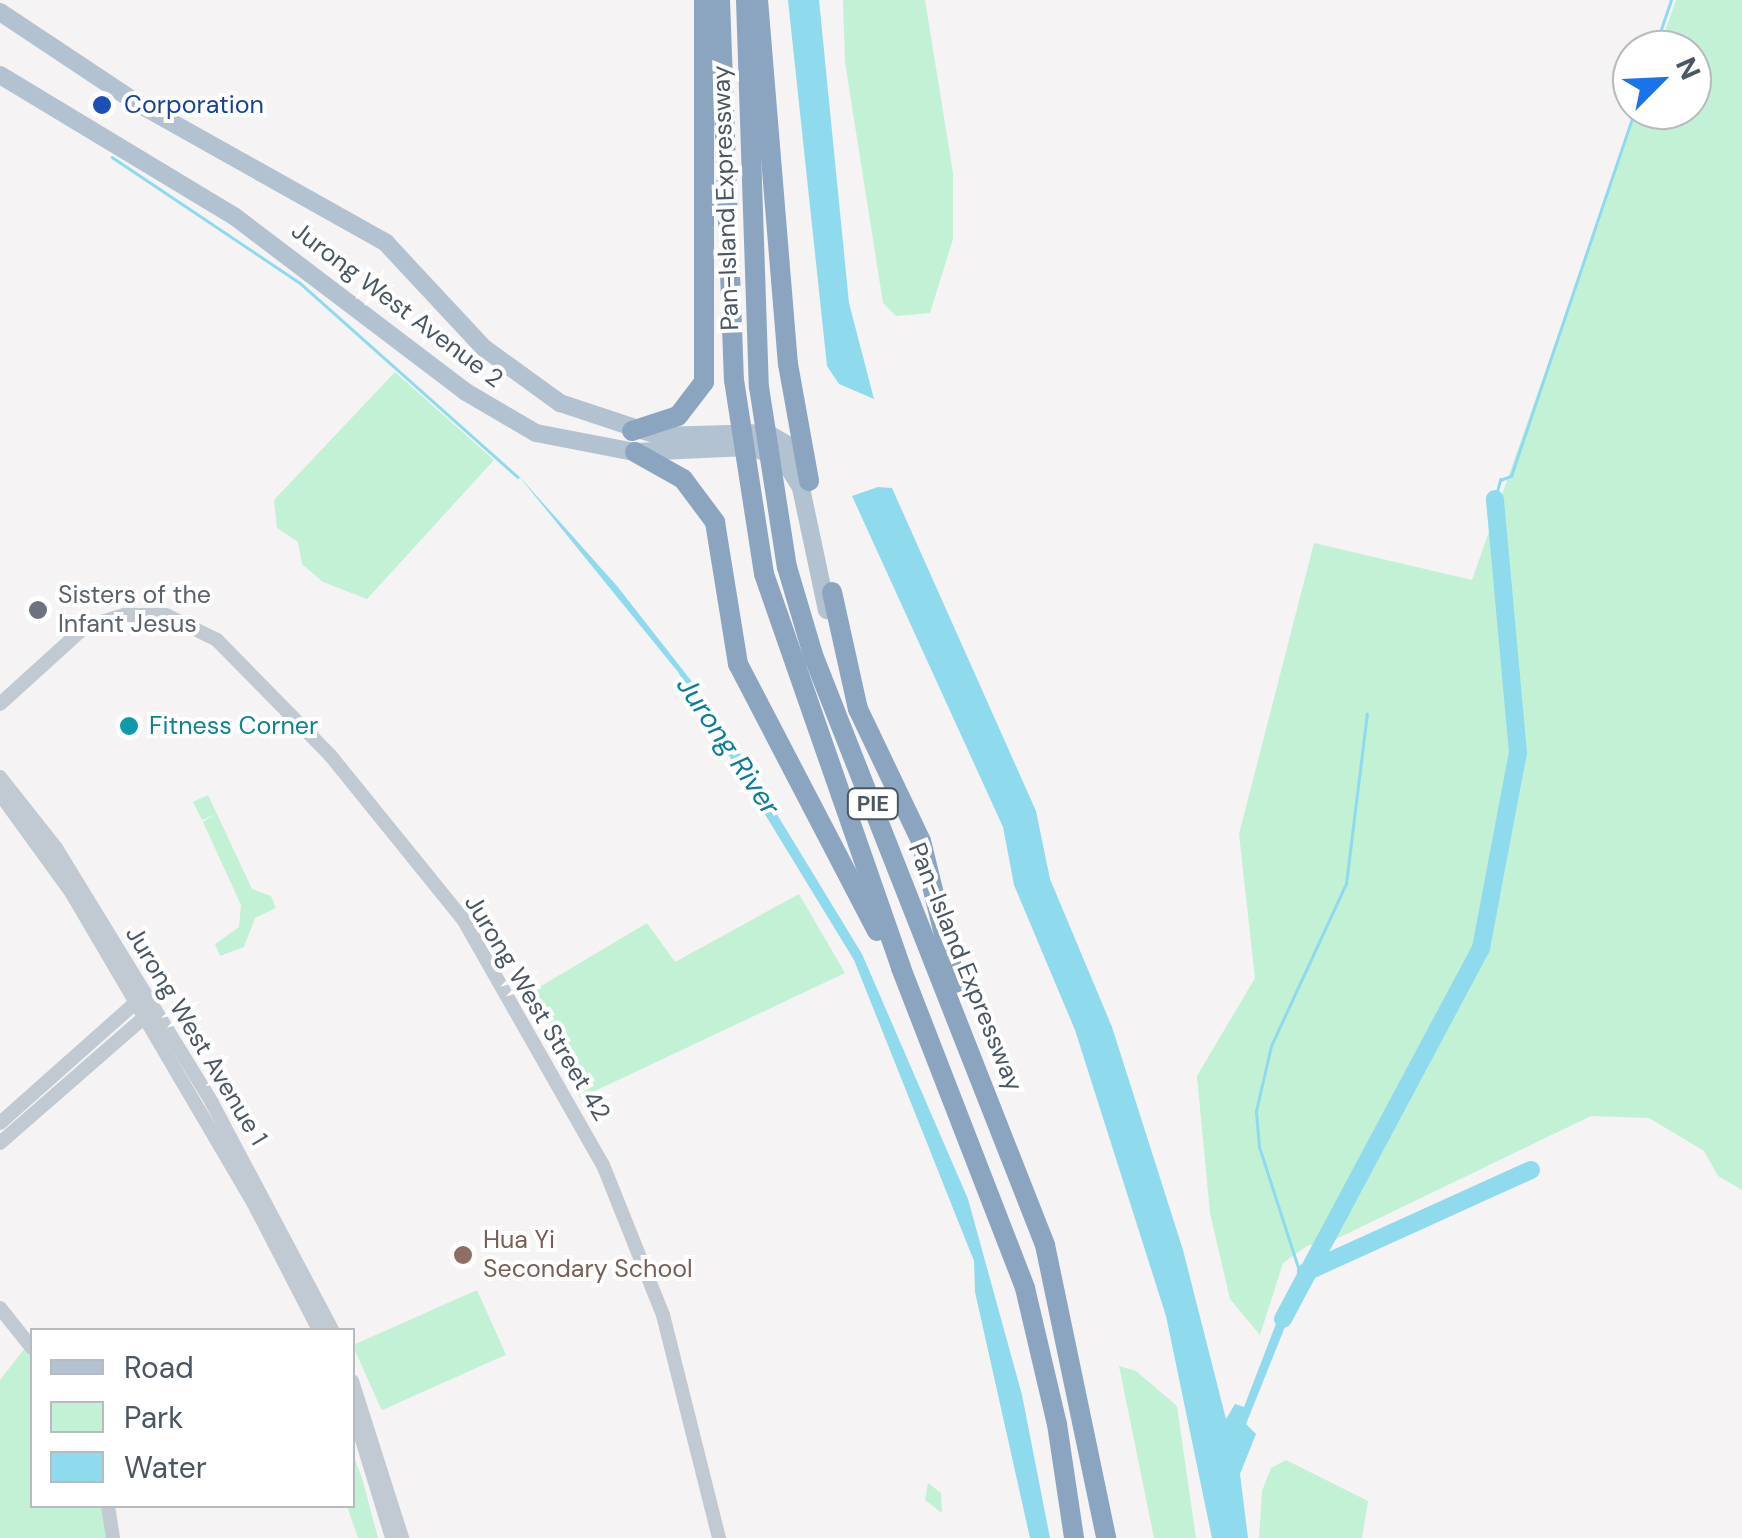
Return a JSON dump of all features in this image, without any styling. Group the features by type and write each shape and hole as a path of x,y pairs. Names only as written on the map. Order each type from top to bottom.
{"highway":[{"path":"632,431 678,416 704,382 704,0"},
{"name":"Pan-Island Expressway","path":"720,0 739,440 764,574 909,990 1024,1288 1057,1424 1074,1538"},
{"name":"Pan-Island Expressway","path":"746,0 756,318 764,439 787,567 813,655 1046,1246 1106,1538"},
{"path":"758,0 788,364 809,481"},
{"path":"755,439 786,388 788,364"},
{"path":"635,452 683,479 715,522 738,664 909,990"},
{"path":"832,592 872,746 922,842 967,1038"}],"main road":[{"name":"Jurong West Avenue 2","path":"0,12 137,103 386,244 516,374 589,417 632,431 675,438 755,439"},
{"name":"Jurong West Avenue 2","path":"0,75 234,216 508,418 564,443 635,452 755,439"},
{"path":"755,439 791,447 809,481 832,592"},
{"path":"755,439 782,456 796,476 831,627 842,641"}],"street":[{"name":"Jurong West Street 42","path":"0,704 85,626 124,615 166,615 217,640 330,755 463,920 602,1165 669,1334 718,1538"},
{"name":"Jurong West Avenue 1","path":"0,777 56,848 319,1328"},
{"name":"Jurong West Avenue 1","path":"0,794 71,892 145,1005 284,1229 331,1328"},
{"path":"0,1123 145,1005"},
{"path":"0,1143 145,1005"},
{"path":"0,1308 30,1346"},
{"path":"355,1390 402,1538"},
{"path":"355,1417 392,1538"},
{"path":"108,1508 113,1538"}],"green space":[{"path":"843,0 925,0 953,173 953,239 930,313 896,316 883,303 845,62"},
{"path":"1676,0 1742,0 1742,1190 1718,1176 1704,1151 1649,1118 1591,1116 1334,1240 1307,1246 1283,1263 1260,1335 1230,1299 1210,1213 1197,1076 1255,978 1239,834 1314,543 1472,580 1630,130 1712,130 1712,30 1665,30"},
{"path":"395,372 494,460 367,599 323,582 302,564 298,542 277,528 274,500"},
{"path":"208,795 252,889 271,896 276,908 255,918 244,947 220,956 215,944 239,927 241,905 203,822 214,815 202,820 193,802"},
{"path":"799,894 845,973 580,1098 557,1036 531,992 647,923 675,962"},
{"path":"477,1290 506,1355 382,1410 355,1344"},
{"path":"25,1348 30,1354 30,1508 106,1508 110,1538 0,1538 0,1380"},
{"path":"1119,1366 1136,1371 1177,1406 1196,1538 1154,1538"},
{"path":"355,1459 378,1538 358,1538 348,1508 355,1508"},
{"path":"1286,1460 1368,1501 1362,1538 1259,1538 1262,1491 1271,1468"},
{"path":"928,1483 941,1493 942,1513 925,1500"}],"water":[{"path":"788,0 819,0 849,303 874,399 839,384 827,366"},
{"name":"Jurong River","path":"518,475 617,586 711,706 862,954 968,1199 1022,1395 1050,1538 1030,1538 975,1292 974,1261 854,960 678,672"},
{"path":"878,487 892,488 1036,811 1050,879 1112,1027 1183,1250 1226,1419 1235,1404 1244,1407 1287,1295 1297,1297 1246,1424 1256,1434 1240,1474 1248,1538 1212,1538 1166,1316 1075,1030 1014,885 1003,827 852,496"}],"waterway":[{"path":"1661,30 1671,0"},
{"path":"1495,499 1500,480 1511,476 1628,130"},
{"name":"Jurong River","path":"112,157 299,282 518,477"},
{"path":"1283,1319 1481,948 1518,753 1495,499"},
{"path":"1302,1280 1259,1147 1256,1111 1271,1046 1346,884 1367,714"},
{"path":"1306,1272 1531,1170"}],"place":[{"name":"Corporation","path":"102,105"},
{"name":"Sisters of the Infant Jesus","path":"38,610"},
{"name":"Fitness Corner","path":"129,726"},
{"name":"Hua Yi Secondary School","path":"463,1255"}]}
